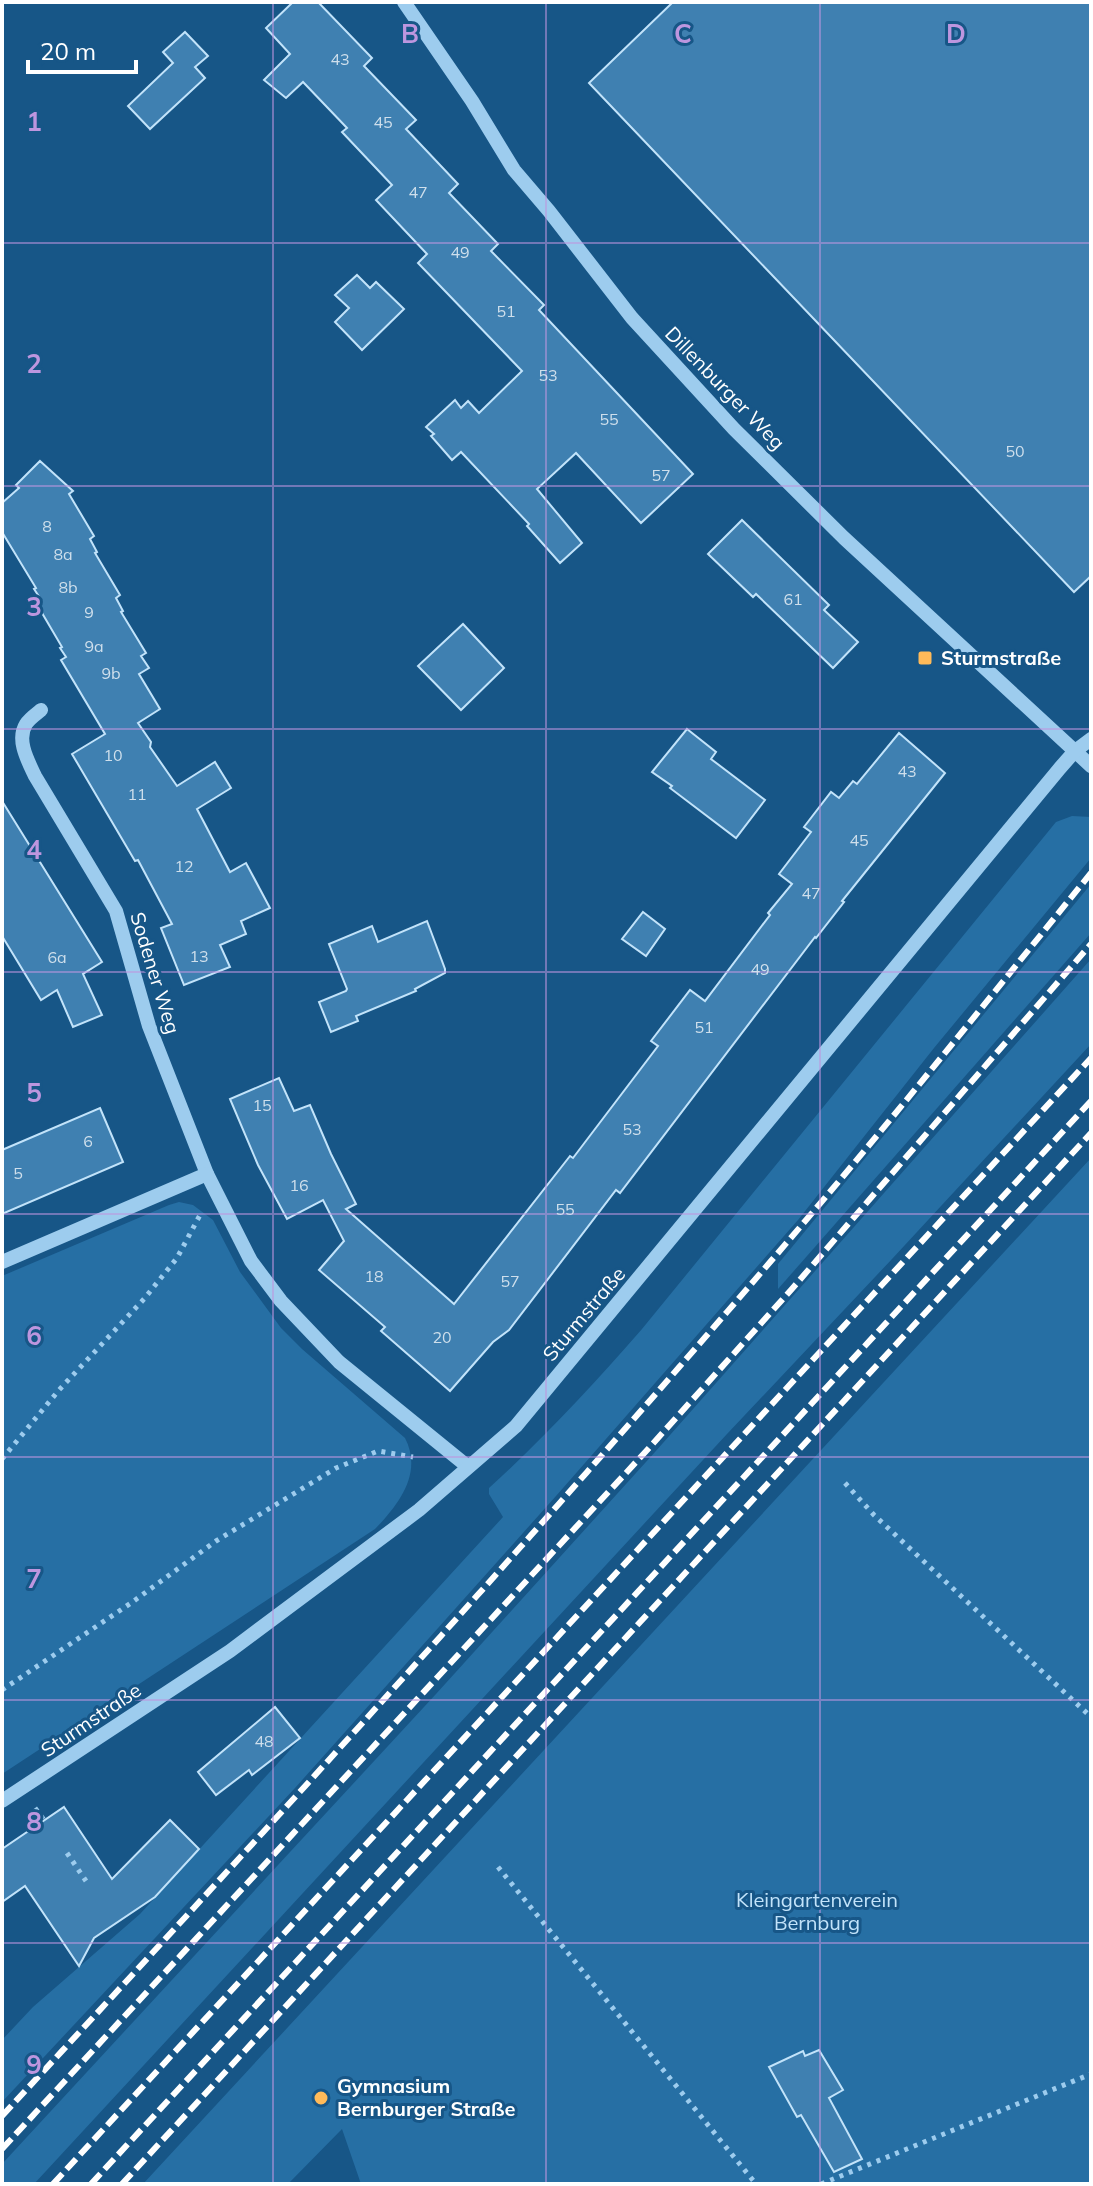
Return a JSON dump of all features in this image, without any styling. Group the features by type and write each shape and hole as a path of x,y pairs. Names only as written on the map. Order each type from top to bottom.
{"street":[{"name":"Dillenburger Weg","path":"404,2 472,101 514,170 632,318 734,429 844,538 1091,766"},
{"name":"Sodener Weg","path":"41,710 26,723 22,738 26,757 116,911 149,1026 207,1174 251,1261 281,1301 339,1362 467,1466"},
{"name":"Sturmstraße","path":"2,1801 230,1651 419,1510 516,1426 1075,751 1091,739"},
{"path":"2,1262 207,1174"}],"path":[{"path":"2,1459 177,1258 214,1190"},
{"path":"2,1690 216,1541 336,1468 378,1451 423,1458"},
{"path":"845,1483 874,1515 1091,1717"},
{"path":"67,1853 86,1881"},
{"path":"498,1867 756,2184"},
{"path":"821,2184 1091,2074"}],"green space":[{"path":"1072,816 1091,817 1091,858 934,1048 798,1220 295,1788 2,2102 2,2040 33,2007 140,1914 503,1517 489,1494 489,1488 568,1411 642,1329 1056,822"},
{"path":"1091,884 1091,933 778,1289 778,1264"},
{"path":"1091,959 1091,1044 34,2184 2,2184 2,2164 655,1452"},
{"name":"Kleingartenverein Bernburg","path":"1091,1158 1091,2184 361,2184 342,2129 288,2184 143,2184"},
{"path":"179,1202 193,1205 213,1220 240,1272 281,1328 405,1438 410,1451 410,1476 400,1498 375,1529 2,1774 2,1276"}],"building":[{"path":"293,2 318,2 372,58 364,66 416,120 406,129 458,184 449,193 498,244 491,251 544,305 539,310 693,474 641,523 576,453 537,489 582,543 560,563 527,526 529,524 461,452 452,460 431,436 434,434 426,427 455,400 461,408 468,401 479,413 522,371 418,263 427,254 376,200 392,185 342,132 347,128 303,82 286,98 264,80 290,54 266,28"},
{"path":"673,2 1091,2 1091,576 1074,592 589,83"},
{"path":"185,32 208,56 195,67 205,78 150,129 128,106 173,63 163,52"},
{"path":"357,275 370,288 376,282 404,309 362,350 335,322 349,308 335,295"},
{"path":"40,461 73,491 69,494 94,536 90,539 95,553 120,595 116,598 121,612 146,653 141,656 149,668 139,674 160,709 138,723 151,742 150,747 177,786 215,762 231,788 197,809 230,872 246,863 270,908 241,921 246,934 220,945 230,967 184,985 161,928 172,924 138,860 135,861 72,754 105,734 61,660 66,657 35,601 40,598 36,588 2,532 2,503 19,488 16,485"},
{"path":"742,520 829,605 824,610 858,642 833,668 756,594 753,597 708,554"},
{"path":"463,624 504,668 461,710 418,666"},
{"path":"687,729 716,752 711,759 765,800 736,838 652,772"},
{"path":"899,733 945,773 842,901 620,1193 616,1190 509,1330 493,1342 450,1391 381,1331 385,1327 319,1270 344,1241 323,1200 287,1219 258,1165 230,1099 279,1078 294,1111 310,1105 356,1204 346,1209 454,1304 570,1156 573,1158 658,1046 651,1041 690,990 705,1001 770,915 768,913 792,884 779,874 811,832 804,827 831,792 839,798 853,781 857,784"},
{"path":"2,801 102,962 83,974 102,1015 73,1027 57,990 41,1000 2,936"},
{"path":"643,912 665,929 646,956 622,939"},
{"path":"427,921 445,973 416,991 356,1016 358,1021 331,1032 319,1002 347,989 329,944 372,926 378,942"},
{"path":"100,1108 123,1162 2,1214 2,1150"},
{"path":"275,1707 300,1738 252,1775 249,1770 216,1795 198,1772"},
{"path":"64,1807 112,1879 170,1820 199,1849 155,1897 94,1938 79,1966 25,1886 2,1902 2,1849"},
{"path":"819,2050 843,2090 829,2098 862,2159 834,2172 801,2115 797,2117 769,2067 803,2051 805,2056"}],"railway":[{"path":"2,2116 306,1786 605,1452 838,1182 1091,873"},
{"path":"2,2149 649,1448 791,1290 1091,944"},
{"path":"53,2184 1091,1058"},
{"path":"91,2184 1091,1101"},
{"path":"122,2184 1091,1133"}],"place":[{"name":"Sturmstraße","path":"925,658"},
{"name":"Gymnasium Bernburger Straße","path":"321,2098"}]}
